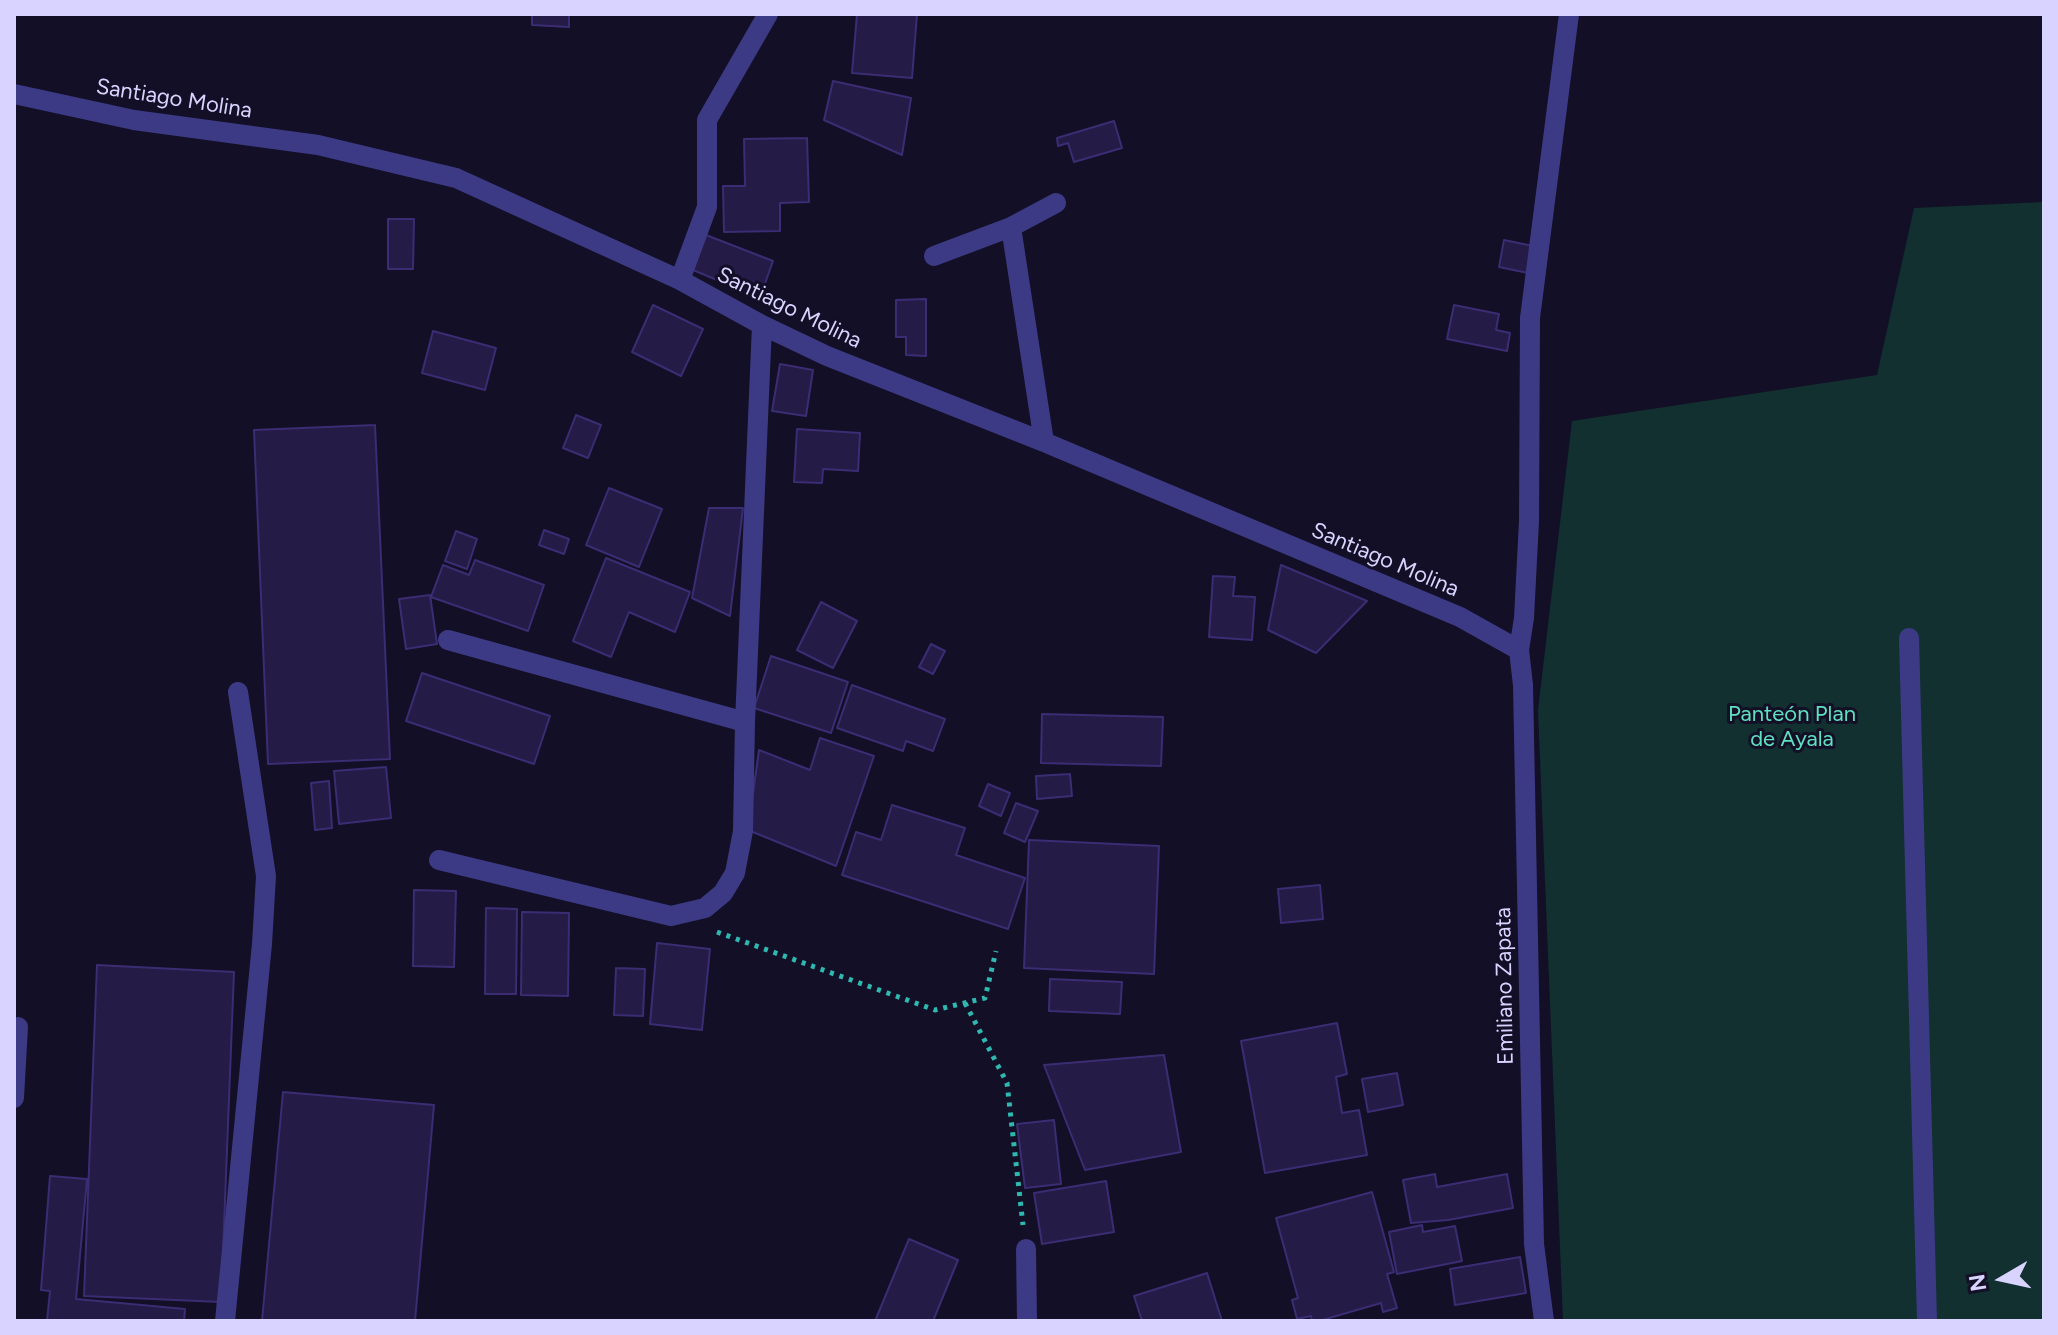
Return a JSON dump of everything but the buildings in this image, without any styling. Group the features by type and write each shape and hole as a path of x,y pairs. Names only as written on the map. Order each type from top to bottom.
{"street":[{"path":"680,280 707,207 707,120 768,14"},
{"name":"Emiliano Zapata","path":"1544,1321 1534,1244 1523,685 1519,650 1524,618 1529,521 1530,318 1569,14"},
{"name":"Santiago Molina","path":"14,94 134,120 318,145 456,178 680,280 827,356 1044,442 1460,617 1519,650"},
{"path":"934,256 1011,227 1056,203"},
{"path":"1011,227 1044,442"},
{"path":"439,860 671,916 705,908 723,893 735,873 743,831 762,325"},
{"path":"1909,638 1927,1321"},
{"path":"448,640 745,722"},
{"path":"225,1321 261,960 266,876 238,692"},
{"path":"14,1098 18,1027"},
{"path":"1026,1249 1027,1321"}],"path":[{"path":"715,932 935,1010 985,998 996,951"},
{"path":"965,1003 1007,1083 1026,1249"}],"green space":[{"name":"Panteón Plan de Ayala","path":"2044,202 2044,1321 1563,1321 1538,710 1572,421 1877,375 1914,208"}]}
